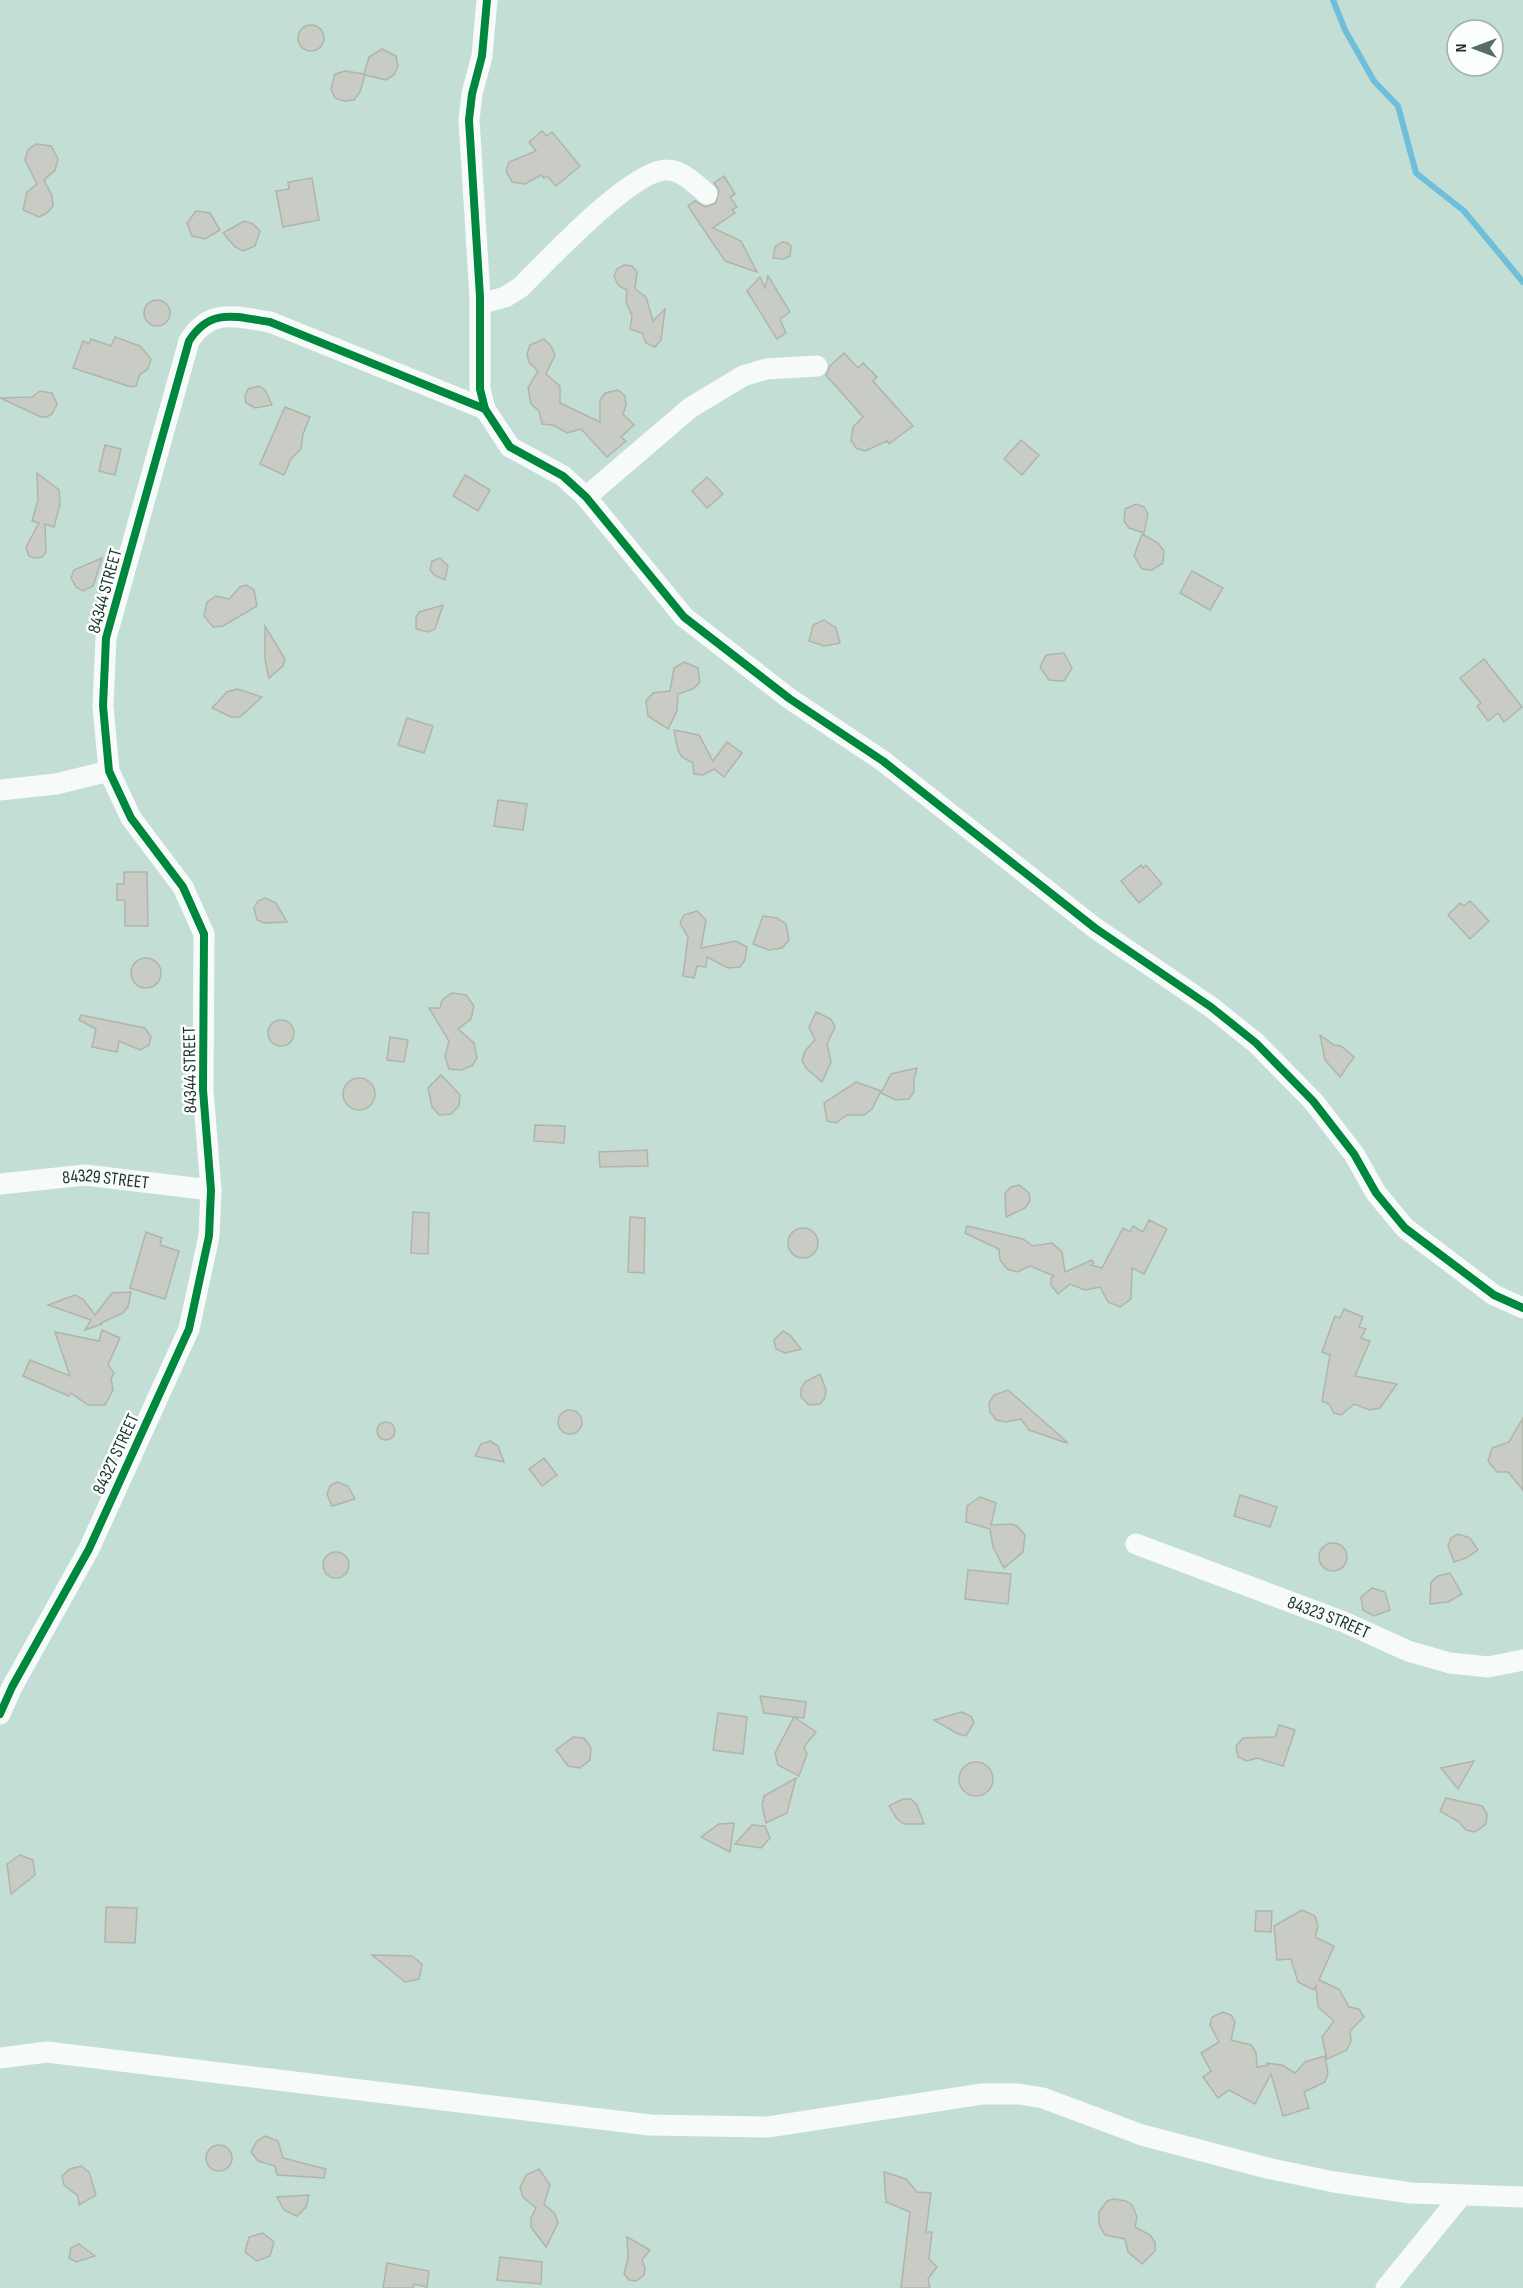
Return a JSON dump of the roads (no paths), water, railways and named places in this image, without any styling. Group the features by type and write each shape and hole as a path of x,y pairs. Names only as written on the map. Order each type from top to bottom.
{"street":[{"path":"487,0 482,56 468,120 480,304 479,367 485,409 510,447 563,476 586,497 684,617 790,699 883,761 1095,928 1211,1007 1256,1043 1313,1101 1354,1154 1376,1193 1405,1228 1494,1295 1523,1308"},
{"path":"480,304 505,297 521,287 611,200 655,171 668,170 681,174 707,194"},
{"name":"84344 STREET","path":"212,1190 203,1090 204,934 183,887 131,818 109,771 103,706 106,638 189,341 199,326 213,318 239,317 270,322 485,409"},
{"path":"586,497 690,408 743,376 766,369 818,366"},
{"path":"0,790 56,783 109,771"},
{"name":"84329 STREET","path":"0,1184 85,1175 212,1190"},
{"name":"84327 STREET","path":"0,1714 89,1549 189,1329 209,1236 212,1190"},
{"name":"84323 STREET","path":"1136,1544 1344,1623 1408,1651 1450,1663 1488,1667 1523,1660"},
{"path":"0,2058 47,2052 650,2125 768,2127 982,2094 1019,2094 1043,2098 1142,2135 1267,2168 1386,2190 1460,2197 1523,2197"},
{"path":"1386,2288 1460,2197"}],"waterway":[{"path":"1333,0 1345,30 1374,81 1398,106 1416,173 1464,211 1523,282"}]}
